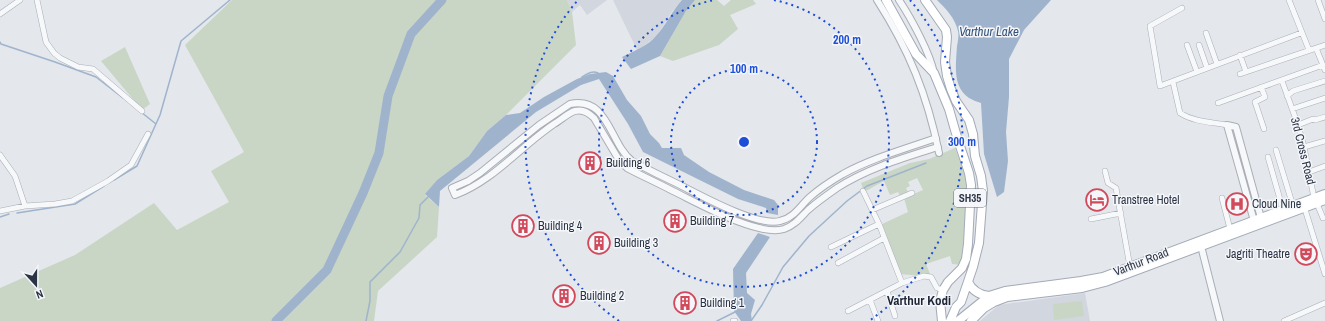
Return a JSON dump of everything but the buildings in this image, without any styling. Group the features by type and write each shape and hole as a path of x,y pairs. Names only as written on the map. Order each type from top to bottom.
{"main road":[{"name":"SH35","path":"886,0 913,56 934,74 949,109 969,173 971,185 966,259 962,268 948,282 943,290"},
{"name":"SH35","path":"925,0 946,30 948,37 946,62 947,76 956,101 969,120 973,134 975,156 981,176 983,191 979,243 961,302 956,307 950,321"},
{"name":"Varthur Road","path":"971,321 984,308 1007,297 1082,288 1105,282 1202,246 1304,205 1316,202 1325,194"},
{"name":"Varthur Road","path":"958,321 989,296 1017,290 1103,277 1294,206 1325,200"},
{"path":"966,259 974,262"},
{"path":"968,282 970,287 982,296 989,296"},
{"path":"942,321 940,301 943,290"}],"street":[{"path":"0,14 20,0"},
{"path":"37,0 46,42 54,53 60,58 78,67 93,69 142,111"},
{"path":"877,0 913,56 923,90 936,138 939,150 886,164 864,173 826,196 793,225 784,229 764,229 736,220 701,205 627,168 619,160 594,118 583,111 574,112 544,131 479,184 455,195 452,188 474,177 539,125 570,104 585,104 594,107 601,113 626,155 632,161 717,204 739,213 766,221 778,222 792,216 811,197 832,181 860,165 936,138"},
{"name":"SH35","path":"899,0 932,63 934,74"},
{"path":"1289,0 1309,50"},
{"path":"1318,0 1325,19"},
{"path":"1182,8 1150,26 1160,86 1301,33"},
{"path":"1206,33 1217,64"},
{"path":"1187,45 1197,72"},
{"path":"1198,45 1207,68"},
{"path":"1240,74 1325,45"},
{"path":"1218,103 1261,87 1324,67 1316,48"},
{"path":"1240,55 1246,72"},
{"name":"3rd Cross Road","path":"1282,81 1298,125 1316,202 1323,218"},
{"path":"1287,96 1293,91 1325,81"},
{"path":"1173,82 1180,113 1197,120 1227,124 1257,219"},
{"path":"1261,87 1265,97 1255,102 1264,129"},
{"path":"1292,110 1325,98"},
{"path":"1298,125 1313,119 1315,120 1325,117"},
{"path":"0,211 25,206 72,201 108,181 131,165 148,134"},
{"path":"1304,147 1325,141"},
{"path":"1276,150 1294,206"},
{"path":"0,155 15,176 25,206"},
{"path":"1268,157 1283,210"},
{"path":"494,162 499,168"},
{"path":"860,165 864,173"},
{"path":"1309,172 1325,166"},
{"path":"1105,172 1108,183 1116,188 1130,266"},
{"path":"862,191 872,210 902,282"},
{"path":"872,210 912,194"},
{"path":"1222,198 1230,229"},
{"path":"1304,205 1325,264"},
{"path":"1304,205 1325,274"},
{"path":"736,220 739,213"},
{"path":"1092,219 1121,213"},
{"path":"764,229 766,221"},
{"path":"831,247 878,224"},
{"path":"838,263 884,238"},
{"path":"1202,246 1220,321"},
{"path":"848,310 870,300 902,282 924,276 931,277 937,288 943,290"},
{"path":"887,291 895,316"},
{"path":"870,300 878,321"},
{"path":"1284,321 1325,303"}],"shaded area":[{"path":"567,0 607,0 587,15 580,5 572,12"},
{"path":"613,0 682,0 671,13 656,37 637,50"},
{"path":"1085,293 1090,321 980,321 999,305"}],"green space":[{"path":"232,0 567,0 572,12 576,45 506,115 487,131 469,156 437,180 425,195 439,207 437,237 378,291 374,321 0,321 0,288 75,255 154,203 177,230 229,202 211,171 244,152 185,45"},
{"path":"695,0 717,0 724,6 731,0 753,0 756,4 730,15 738,29 719,45 673,61 660,56 686,11"},
{"path":"125,47 150,104 142,110 101,61"},
{"path":"955,148 966,178 966,215 961,265 952,264 950,256 926,264 930,274 922,276 900,274 882,224 908,212 904,198 923,190 917,178 908,182 910,186 906,188 908,192 900,196 898,192 890,195 884,181 864,192 861,183 910,163 929,159"},
{"path":"1082,301 1084,316 1054,320 1053,304"}],"water":[{"path":"682,0 695,0 686,11 660,56 631,69 622,57 640,48 653,39 660,32"},
{"name":"Varthur Lake","path":"937,0 1051,0 1024,30 1009,59 1009,97 1006,132 1008,161 1004,192 997,197 984,154 981,103 969,98 960,88 957,81 957,26 947,10"},
{"path":"606,72 613,76 627,100 641,116 650,134 662,148 681,148 684,155 709,172 744,190 774,200 778,205 778,215 767,213 766,208 738,199 643,152 628,124 599,79 581,85 536,112 440,191 439,207 425,194 437,180 469,156 487,131 506,115 520,113 544,97 577,79 590,74"},
{"path":"758,233 770,237 746,273 747,293 755,300 751,314 752,321 741,321 734,311 733,269"}],"waterway":[{"path":"114,180 137,166 160,115 181,41 230,0"},
{"path":"276,321 327,270 363,193 379,153 388,96 411,34 442,0"},
{"path":"0,42 1,44 96,77 123,98"},
{"path":"582,77 592,72 598,73"},
{"path":"141,112 156,124"},
{"path":"751,321 762,305 783,267 809,236 847,201 867,186 926,163"},
{"path":"17,213 75,204 104,186"},
{"path":"366,321 370,301 370,282 400,252 419,218 420,205 429,196"},
{"path":"0,217 9,214"},
{"path":"717,321 735,312"}],"place":[{"name":"Building 6","path":"590,163"},
{"name":"Transtree Hotel","path":"1097,200"},
{"name":"Cloud Nine","path":"1237,204"},
{"name":"Building 7","path":"675,221"},
{"name":"Building 4","path":"523,226"},
{"name":"Building 3","path":"599,243"},
{"name":"Jagriti Theatre","path":"1306,254"},
{"name":"Building 2","path":"564,296"},
{"name":"Building 1","path":"685,303"}],"district":[{"name":"Varthur Kodi","path":"919,300"}]}
